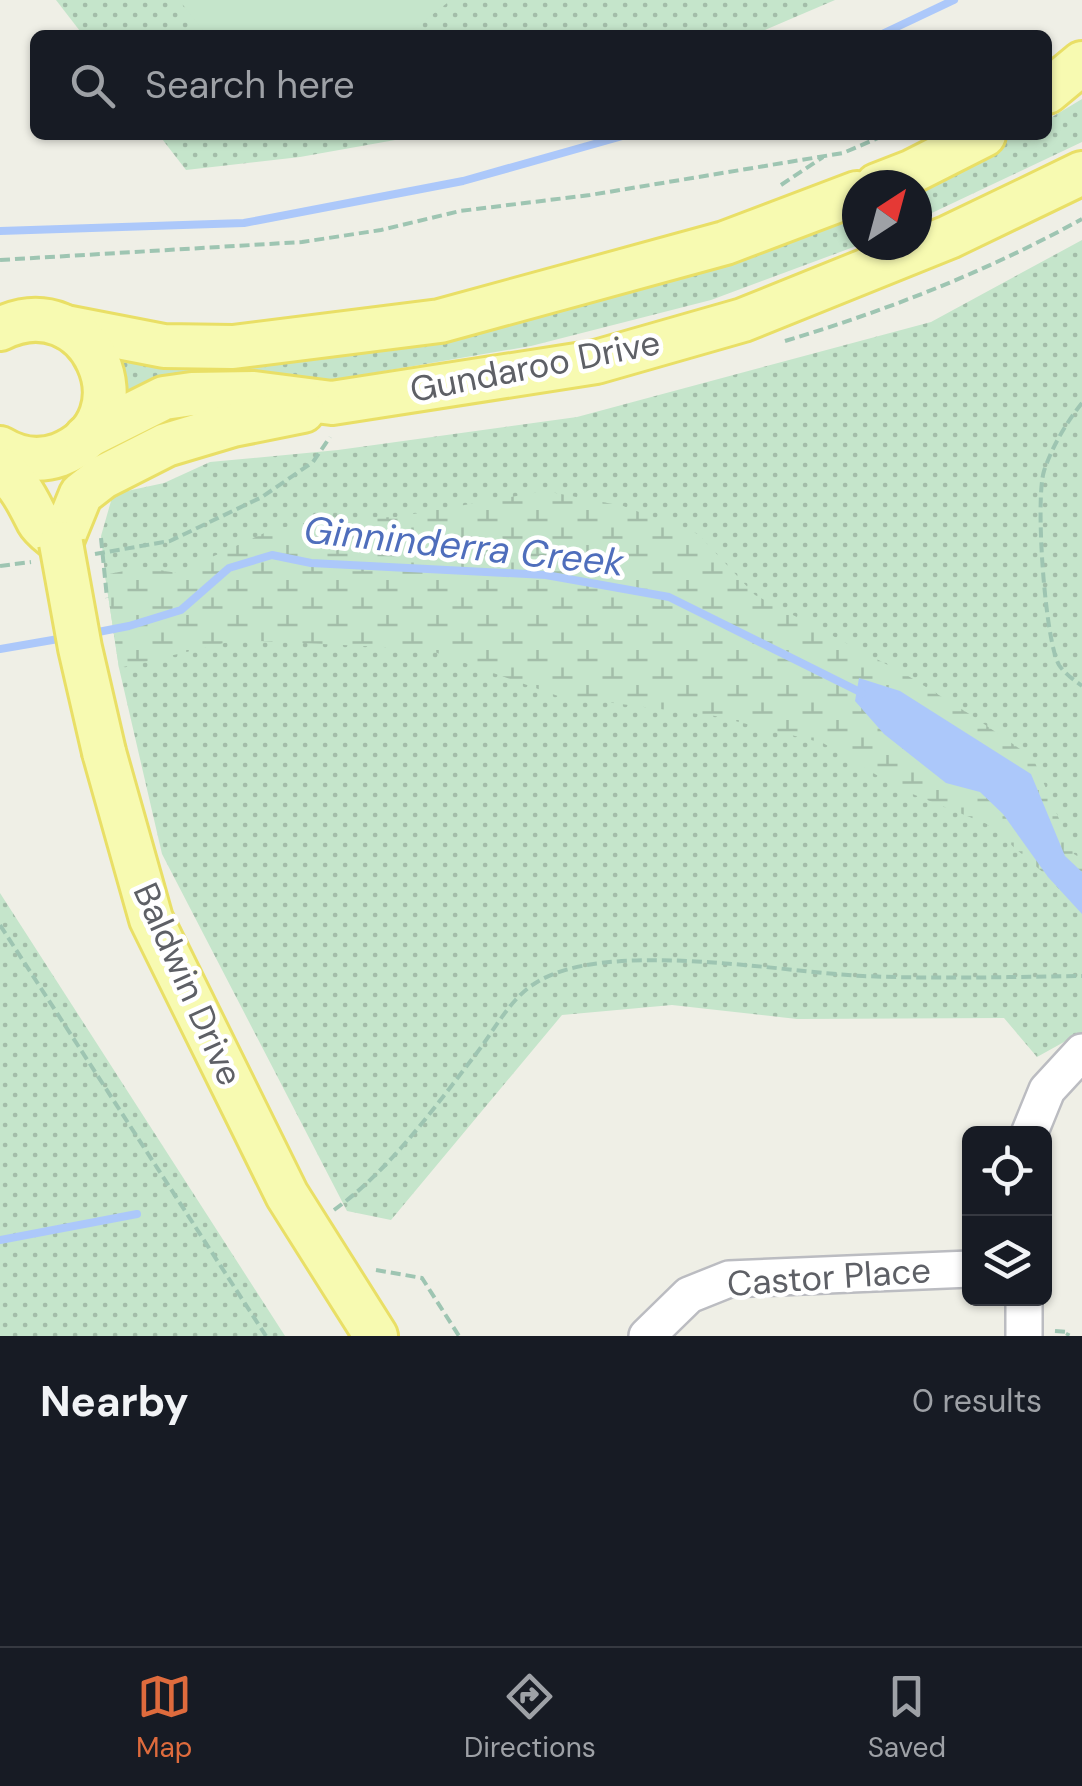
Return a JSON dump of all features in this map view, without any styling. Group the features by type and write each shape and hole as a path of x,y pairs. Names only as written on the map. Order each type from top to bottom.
{"main road":[{"path":"1052,88 1082,63"},
{"path":"1052,98 1082,81"},
{"path":"915,170 974,140"},
{"name":"Gundaroo Drive","path":"0,448 10,454 42,459 71,450 86,438 164,398 254,392 332,418 596,362 743,320 948,237 1082,173"},
{"name":"Gundaroo Drive","path":"0,330 34,320 164,346 232,347 440,321 725,243 842,198"},
{"path":"66,327 94,352 104,377 101,414 86,438"},
{"path":"60,553 81,494 103,477 166,446 233,425 283,416 332,418"},
{"name":"Baldwin Drive","path":"0,469 13,478 60,553 104,752 151,919 286,1195 376,1336"}],"street":[{"path":"1032,1126 1047,1090 1082,1052"},
{"name":"Castor Place","path":"647,1336 690,1294 729,1278 962,1269"},
{"path":"1024,1306 1024,1336"}],"path":[{"path":"0,260 302,242 381,230 460,211 590,195 844,153 874,140"},
{"path":"1082,403 1054,447 1039,499 1055,656 1060,667 1082,686"},
{"path":"0,566 60,553 170,541 262,497 312,462 332,418"},
{"path":"0,925 266,1336"},
{"path":"326,1215 361,1188 390,1158 436,1106 521,995 552,974 594,965 652,960 864,976 1082,976"},
{"path":"362,1268 422,1278 459,1336"}],"green space":[{"path":"56,0 835,0 765,30 79,30"},
{"path":"179,0 451,0 412,30 203,30"},
{"path":"1082,99 1082,142 932,213 932,178 1007,140 1052,140 1052,117"},
{"path":"163,140 395,140 300,157 186,170"},
{"path":"842,211 842,251 711,300 531,346 332,380 129,396 122,358 176,363"},
{"path":"1082,240 1082,1032 1037,1057 1004,1018 797,1019 672,1005 562,1015 391,1220 347,1211 162,854 119,668 105,575 101,536 113,494 164,483 210,462 338,450 577,417 931,322"},
{"path":"545,491 623,506 698,534 755,595 905,674 1033,758 1074,854 1082,859 1082,914 1046,875 987,824 900,789 823,743 715,716 558,696 426,649 237,640 119,668 105,575 142,567 177,573 273,529 336,519 396,517"},
{"path":"0,893 285,1336 0,1336"}],"water":[{"path":"859,678 900,691 1031,774 1065,856 1082,872 1082,914 1048,877 1003,814 980,792 946,783 884,734 855,701"}],"waterway":[{"path":"891,30 954,0"},
{"path":"0,231 244,223 463,181 608,140"},
{"name":"Ginninderra Creek","path":"93,633 181,610 229,568 272,555 311,563 546,575 669,597 862,693"},
{"name":"Ginninderra Creek","path":"0,649 64,638"},
{"path":"0,1240 137,1214"}]}
